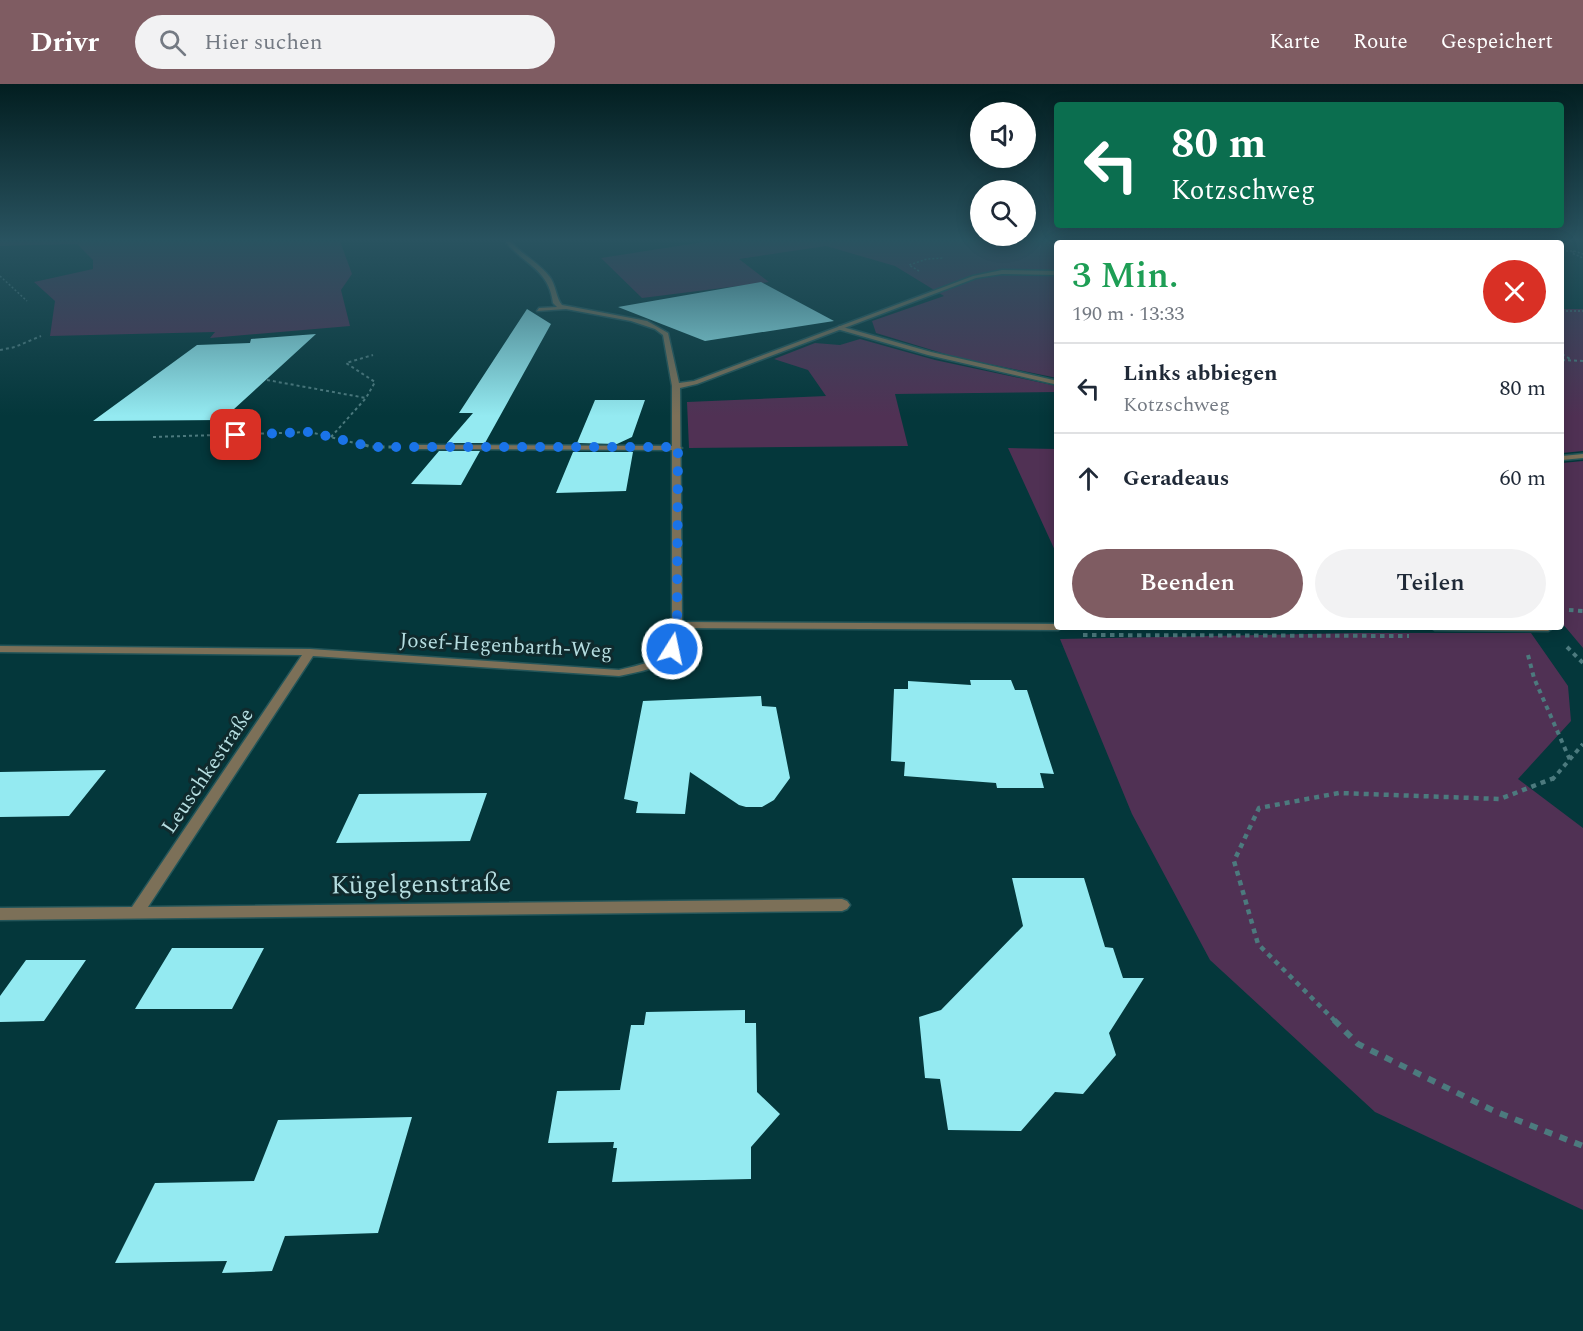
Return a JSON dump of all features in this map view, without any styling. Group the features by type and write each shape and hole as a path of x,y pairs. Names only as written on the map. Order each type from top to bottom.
{"street":[{"path":"556,299 556,303 564,308"},
{"path":"676,386 695,383 916,299"},
{"path":"539,310 564,308"},
{"name":"Josef-Hegenbarth-Weg","path":"0,649 310,652 619,673 642,668 662,658 672,649 677,626 676,386 666,334 660,328 564,308"},
{"path":"839,328 930,354 1054,382"},
{"path":"422,447 678,447"},
{"path":"1564,458 1583,456"},
{"path":"677,626 1054,627"},
{"name":"Leuschkestraße","path":"137,911 310,652"},
{"name":"Kügelgenstraße","path":"0,914 842,904"}],"path":[{"path":"1564,311 1583,311"},
{"path":"0,350 15,347 41,336"},
{"path":"331,437 366,398 375,382 346,363 373,355"},
{"path":"1564,355 1574,361"},
{"path":"1564,360 1583,361"},
{"path":"267,380 366,398"},
{"path":"153,437 310,432 372,447 422,447"},
{"path":"1522,630 1534,678 1569,760"},
{"path":"1074,635 1418,636"},
{"path":"1583,744 1552,780 1500,799 1339,793 1259,808 1234,861 1258,945 1358,1044 1494,1111 1583,1146"}],"shaded area":[{"path":"53,299 343,299 350,326 210,338 215,332 50,336 55,301"},
{"path":"935,299 1054,299 1054,377 955,357 876,333 872,321"},
{"path":"1564,309 1583,309 1583,451 1564,453"},
{"path":"860,339 935,360 1054,385 1054,392 895,394 908,446 689,448 687,402 826,396 808,370 774,359 815,343 840,345"},
{"path":"1008,448 1054,449 1054,548"},
{"path":"1583,461 1583,648 1564,625 1564,463"},
{"path":"1358,633 1531,633 1568,686 1571,721 1518,779 1583,828 1583,1210 1375,1112 1210,960 1132,814 1060,639"}],"building":[{"path":"663,299 793,299 834,321 705,341 618,307"},
{"path":"527,309 551,324 485,443 447,443 473,413 459,413"},
{"path":"316,334 222,420 93,421 197,345 250,343 251,339"},
{"path":"595,400 645,400 632,437 617,444 577,443"},
{"path":"439,451 480,451 461,485 411,484"},
{"path":"573,452 633,452 626,491 556,493"},
{"path":"970,680 1011,680 1015,690 1027,690 1054,774 1040,773 1044,788 997,788 996,783 904,776 905,762 891,761 894,689 908,689 908,681 971,685"},
{"path":"761,696 762,706 776,707 790,778 774,800 762,807 739,805 690,772 685,814 636,813 638,802 624,799 643,701"},
{"path":"106,770 69,816 0,817 0,772"},
{"path":"487,793 470,841 336,843 359,794"},
{"path":"1012,878 1084,878 1105,947 1113,948 1123,978 1144,978 1109,1033 1116,1055 1083,1094 1055,1092 1021,1131 948,1130 940,1079 925,1078 919,1017 941,1010 1023,926"},
{"path":"172,948 264,948 232,1009 135,1009"},
{"path":"26,960 86,960 44,1021 0,1022 0,996"},
{"path":"745,1010 745,1023 756,1023 757,1092 780,1114 751,1147 751,1179 612,1182 617,1148 613,1148 614,1142 548,1143 557,1091 620,1090 631,1025 644,1025 646,1012"},
{"path":"412,1117 378,1233 285,1236 272,1271 222,1273 227,1261 115,1263 155,1183 254,1181 278,1120"}],"route":[{"path":"236,435 310,432 372,447 678,447 677,626 672,649"}]}
